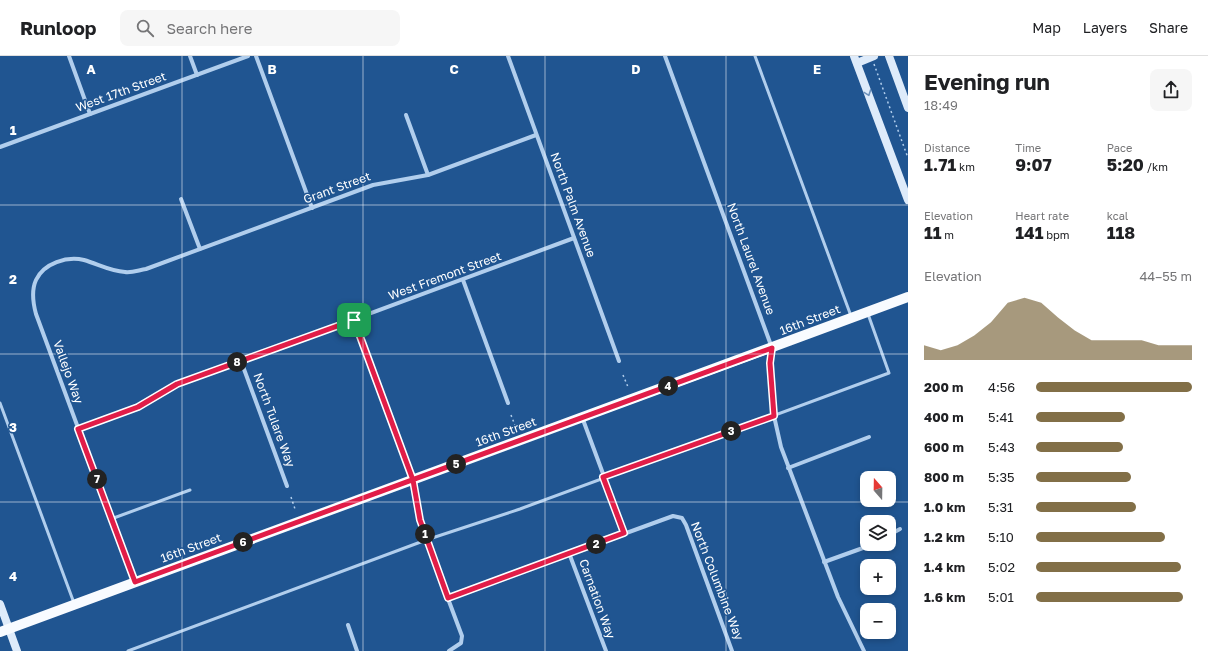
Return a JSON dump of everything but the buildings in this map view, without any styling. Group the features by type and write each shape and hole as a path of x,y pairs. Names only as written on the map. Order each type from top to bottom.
{"main road":[{"path":"889,56 908,108"},
{"path":"874,58 856,59 908,200"},
{"name":"16th Street","path":"5,630 908,297"},
{"path":"0,604 5,630 17,651"}],"street":[{"path":"69,56 90,114"},
{"path":"190,56 197,75"},
{"name":"West 17th Street","path":"0,147 248,56"},
{"path":"256,56 312,208"},
{"name":"North Palm Avenue","path":"508,56 619,361"},
{"name":"North Laurel Avenue","path":"665,56 772,348 770,363 774,416 778,438 788,468 838,597 864,651"},
{"path":"406,115 428,175"},
{"name":"Grant Street","path":"146,269 373,185 428,175 536,135"},
{"path":"181,199 200,249"},
{"name":"West Fremont Street","path":"78,429 138,407 177,384 574,238"},
{"name":"Vallejo Way","path":"135,582 33,303 36,280 42,271 55,263 68,259 83,260 112,271 127,273 146,269"},
{"path":"463,280 508,403"},
{"path":"354,320 413,480 426,540 462,636 461,644 449,651"},
{"name":"North Tulare Way","path":"241,361 288,486"},
{"path":"448,598 624,533 582,417"},
{"path":"788,468 869,437"},
{"name":"North Columbine Way","path":"624,533 673,516 682,518 686,525 732,651"},
{"path":"896,531 900,529"},
{"path":"824,562 860,549"},
{"name":"Carnation Way","path":"569,553 606,651"},
{"path":"348,625 358,651"}],"lane":[{"path":"755,56 852,318"},
{"path":"128,651 426,540 475,525 889,373 867,312"},
{"path":"0,403 75,604"},
{"path":"111,519 190,490"}],"path":[{"path":"874,58 908,158"},
{"path":"623,374 628,387"},
{"path":"511,415 516,428"},
{"path":"291,497 295,509"}],"route":[{"path":"354,320 177,384 138,407 78,429 135,582 413,480 582,417 772,348 770,363 774,416 603,477 624,533 448,598 420,520 413,480 354,320"}]}
